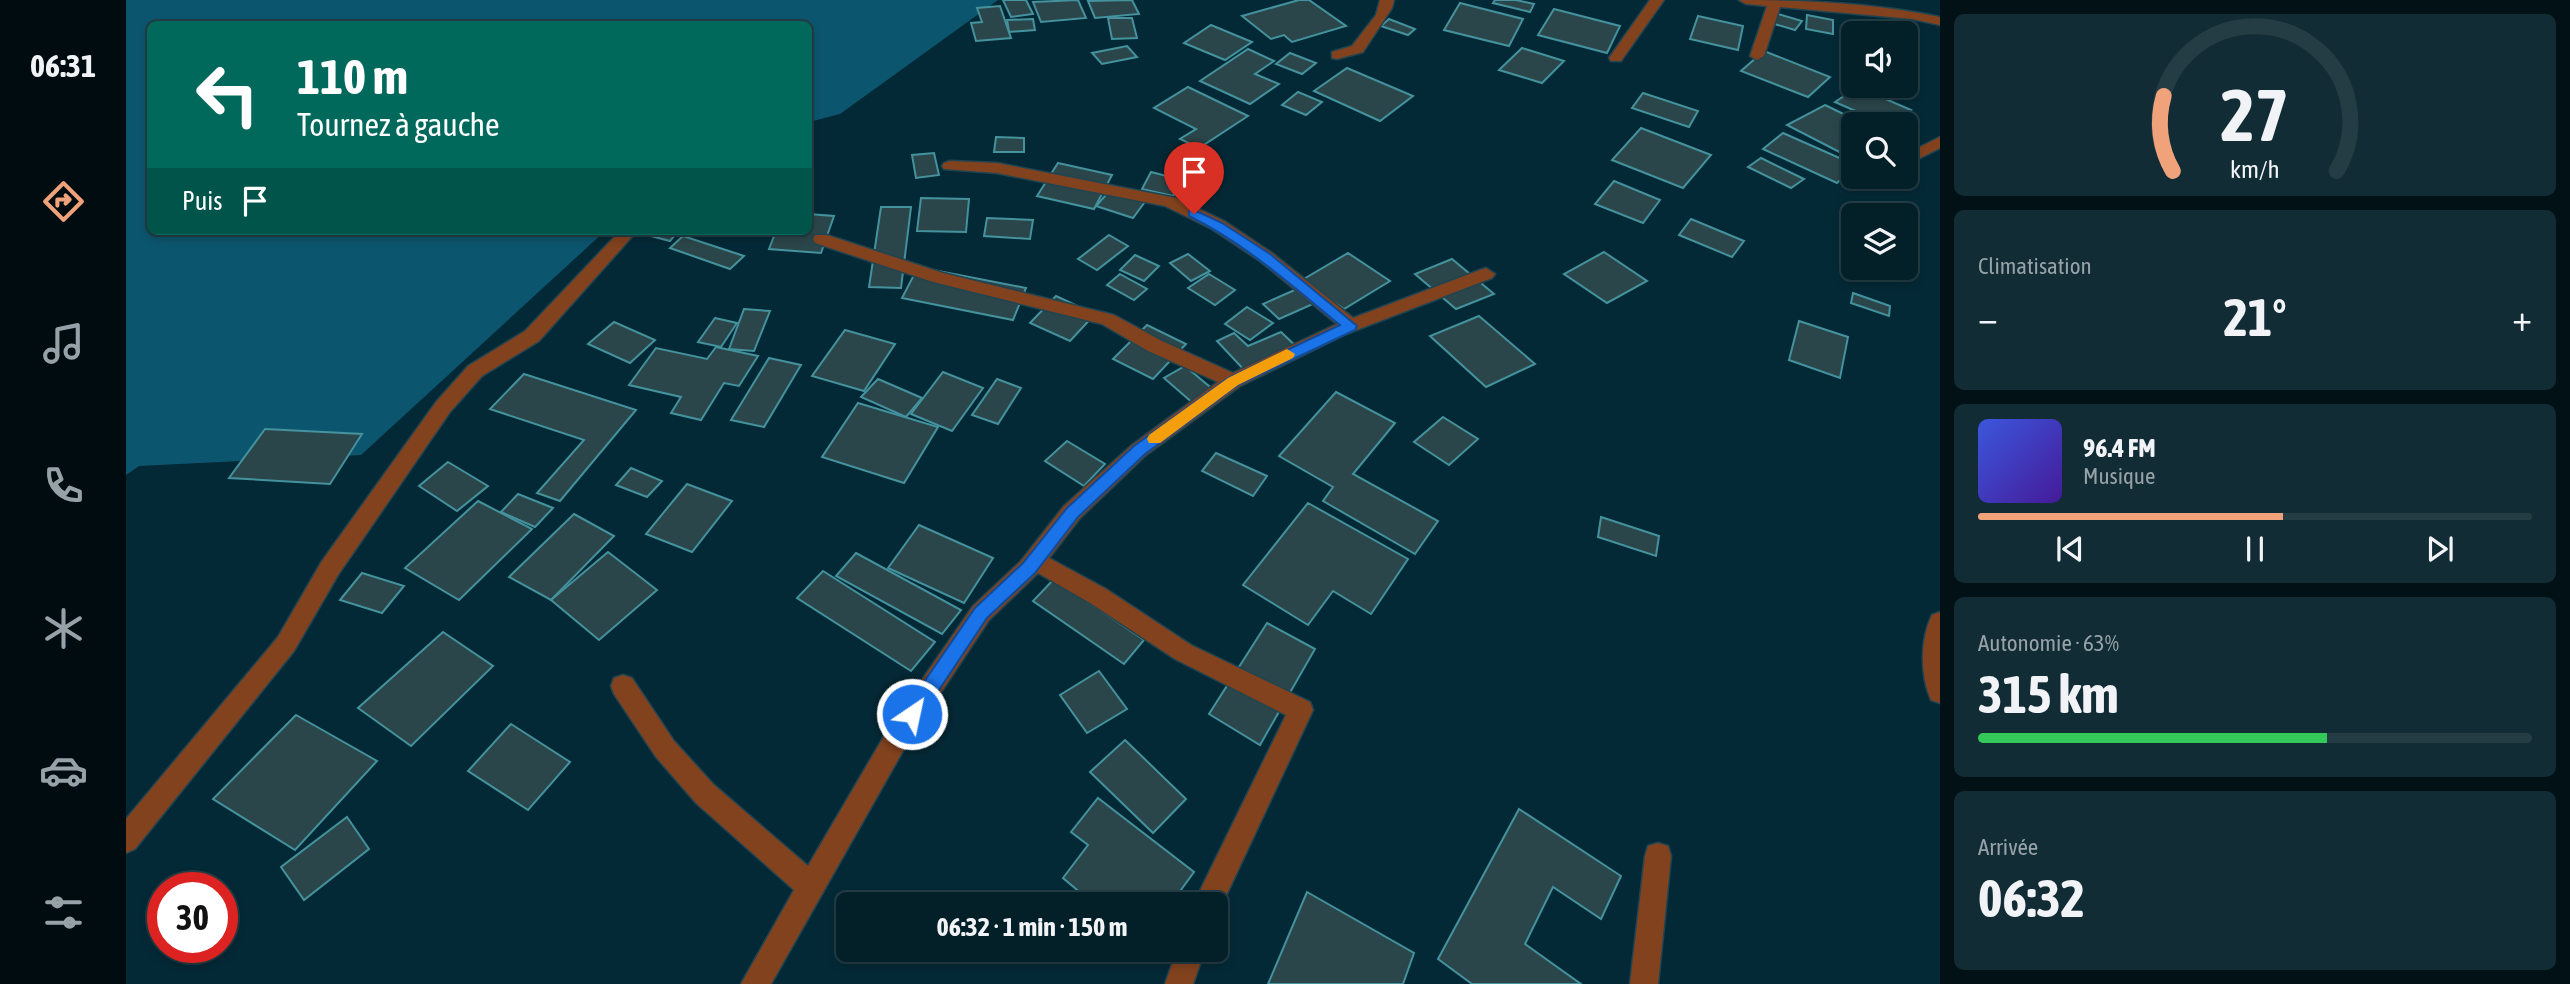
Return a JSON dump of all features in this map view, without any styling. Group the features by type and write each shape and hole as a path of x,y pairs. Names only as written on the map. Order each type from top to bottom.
{"street":[{"path":"1337,55 1358,49 1362,39 1384,16 1387,0"},
{"path":"1616,58 1657,0"},
{"path":"1746,0 1912,15 1940,21"},
{"path":"1757,56 1775,4"},
{"path":"1918,154 1940,142"},
{"path":"950,166 997,168 1170,202 1218,225 1266,257 1350,326"},
{"path":"126,840 286,644 330,568 443,407 475,371 532,336 625,235"},
{"path":"821,239 939,278 1108,319 1155,346 1233,381"},
{"path":"755,984 898,734 981,613 1035,561 1072,512 1139,450 1233,381 1350,326 1486,274"},
{"path":"1035,561 1098,596 1183,652 1301,710 1213,892"},
{"path":"1940,622 1934,664 1940,692"},
{"path":"623,686 665,749 705,794 812,887"},
{"path":"1644,984 1658,856"},
{"path":"1179,984 1187,962"}],"shaded area":[{"path":"126,0 998,0 840,114 812,121 812,21 147,21 147,235 601,235 361,455 139,466 126,475"}],"building":[{"path":"1003,0 1026,0 1033,14 1011,17"},
{"path":"1078,0 1086,18 1041,22 1033,2"},
{"path":"1132,0 1139,14 1095,18 1088,1"},
{"path":"1299,0 1309,0 1346,26 1292,42 1284,35 1271,39 1242,16"},
{"path":"1495,0 1516,0 1534,4 1530,12 1493,3"},
{"path":"1460,3 1523,19 1509,46 1444,30"},
{"path":"1000,6 1011,38 976,41 971,23 982,22 977,8"},
{"path":"1554,9 1620,26 1607,53 1538,35"},
{"path":"1778,14 1802,21 1795,30 1771,23"},
{"path":"1807,15 1833,20 1833,34 1806,29"},
{"path":"1698,16 1743,26 1738,50 1690,39"},
{"path":"1108,18 1132,18 1137,38 1112,39"},
{"path":"1033,19 1035,30 1009,32 1007,20"},
{"path":"1389,19 1415,29 1408,35 1381,26"},
{"path":"1211,25 1252,42 1225,60 1184,43"},
{"path":"1127,46 1137,57 1102,64 1092,53"},
{"path":"1522,48 1564,61 1542,83 1499,70"},
{"path":"1248,49 1274,61 1255,74 1279,84 1250,104 1200,81"},
{"path":"1764,51 1830,77 1808,97 1741,71"},
{"path":"1290,53 1316,63 1302,74 1276,64"},
{"path":"1347,68 1413,96 1380,121 1314,91"},
{"path":"1188,87 1248,116 1199,148 1180,139 1196,129 1154,108"},
{"path":"1298,92 1322,102 1306,115 1282,105"},
{"path":"1643,93 1698,111 1689,127 1632,108"},
{"path":"1841,98 1883,98 1911,110 1858,112 1835,102"},
{"path":"1825,105 1841,113 1841,153 1787,125"},
{"path":"1641,128 1711,155 1683,188 1612,160"},
{"path":"1783,133 1841,159 1841,180 1837,183 1763,149"},
{"path":"996,137 1024,138 1024,152 994,152"},
{"path":"934,153 939,175 916,178 912,155"},
{"path":"1761,158 1804,179 1791,188 1748,167"},
{"path":"1058,163 1112,175 1094,209 1037,196"},
{"path":"1151,172 1182,180 1173,196 1142,189"},
{"path":"1614,181 1660,200 1643,223 1595,204"},
{"path":"1112,188 1147,199 1133,218 1096,206"},
{"path":"921,198 969,199 966,232 917,231"},
{"path":"881,207 911,207 901,288 869,287"},
{"path":"812,214 834,216 821,253 769,249 774,235 812,235"},
{"path":"987,218 1033,220 1030,239 984,236"},
{"path":"1691,219 1744,241 1732,257 1679,235"},
{"path":"647,235 675,235 670,241"},
{"path":"1109,235 1128,246 1097,270 1078,259"},
{"path":"683,236 744,256 730,269 670,248"},
{"path":"1604,252 1647,281 1607,303 1564,274"},
{"path":"1348,253 1390,281 1344,309 1302,280"},
{"path":"1188,254 1210,271 1191,281 1170,263"},
{"path":"1135,255 1159,266 1144,281 1120,270"},
{"path":"1452,259 1494,294 1456,309 1415,274"},
{"path":"918,267 1026,288 1013,320 902,298"},
{"path":"1120,274 1147,289 1134,300 1107,285"},
{"path":"1209,274 1235,290 1215,305 1188,288"},
{"path":"1297,289 1313,304 1279,319 1263,304"},
{"path":"1853,293 1890,306 1889,316 1851,303"},
{"path":"1056,296 1095,314 1070,341 1030,323"},
{"path":"1247,307 1273,323 1250,340 1225,324"},
{"path":"744,309 770,311 754,351 729,349"},
{"path":"1479,316 1535,364 1486,387 1430,336"},
{"path":"715,318 737,323 721,347 698,342"},
{"path":"1799,321 1848,337 1840,378 1789,360"},
{"path":"614,322 655,340 630,363 588,344"},
{"path":"1147,325 1186,344 1153,379 1113,359"},
{"path":"845,330 895,344 864,391 812,376"},
{"path":"1281,332 1300,350 1247,373 1217,341 1234,333 1248,346"},
{"path":"716,347 758,356 739,386 724,383 701,420 671,413 681,397 629,385 656,348 707,359"},
{"path":"769,358 801,365 764,427 731,420"},
{"path":"1185,366 1216,392 1195,405 1164,378"},
{"path":"943,372 983,388 952,431 911,414"},
{"path":"524,374 636,410 560,501 537,493 584,440 490,409"},
{"path":"878,379 922,398 906,417 861,397"},
{"path":"997,379 1021,388 998,424 972,415"},
{"path":"1336,392 1395,423 1353,474 1438,521 1415,554 1323,501 1333,487 1279,456"},
{"path":"858,403 938,427 904,483 822,457"},
{"path":"1443,417 1478,439 1449,465 1414,442"},
{"path":"265,429 362,434 330,484 229,478"},
{"path":"1067,441 1105,464 1084,486 1045,461"},
{"path":"1216,453 1267,476 1253,496 1202,471"},
{"path":"448,462 488,486 457,511 419,486"},
{"path":"631,468 662,481 647,497 616,485"},
{"path":"687,484 732,501 692,552 646,534"},
{"path":"518,494 553,508 535,527 501,512"},
{"path":"478,501 532,529 459,600 405,568"},
{"path":"1308,503 1408,559 1371,614 1333,591 1308,625 1243,585"},
{"path":"574,514 614,536 551,600 509,577"},
{"path":"1601,517 1659,536 1656,556 1598,537"},
{"path":"919,525 993,558 964,603 888,568"},
{"path":"608,552 657,590 599,640 551,600"},
{"path":"856,553 961,610 942,634 836,576"},
{"path":"823,571 935,642 911,671 797,598"},
{"path":"362,573 404,586 382,613 340,600"},
{"path":"1054,579 1144,640 1124,664 1033,601"},
{"path":"1267,623 1315,649 1260,745 1209,714"},
{"path":"443,632 493,666 411,746 358,708"},
{"path":"1099,671 1127,709 1087,733 1060,695"},
{"path":"296,715 377,761 295,850 213,799"},
{"path":"511,724 570,762 528,810 468,771"},
{"path":"1125,740 1186,799 1153,833 1090,772"},
{"path":"1098,798 1194,872 1179,892 1080,892 1063,878 1088,845 1071,832"},
{"path":"1519,809 1621,876 1601,919 1553,887 1525,944 1581,984 1472,984 1438,959"},
{"path":"347,817 369,849 304,900 281,867"},
{"path":"1307,892 1414,953 1403,984 1268,984"}],"slow traffic":[{"path":"1155,439 1233,381 1287,354"}],"route":[{"path":"912,714 981,613 1029,568 1072,512 1139,450 1233,381 1350,326 1266,257 1218,225 1194,214"}]}
